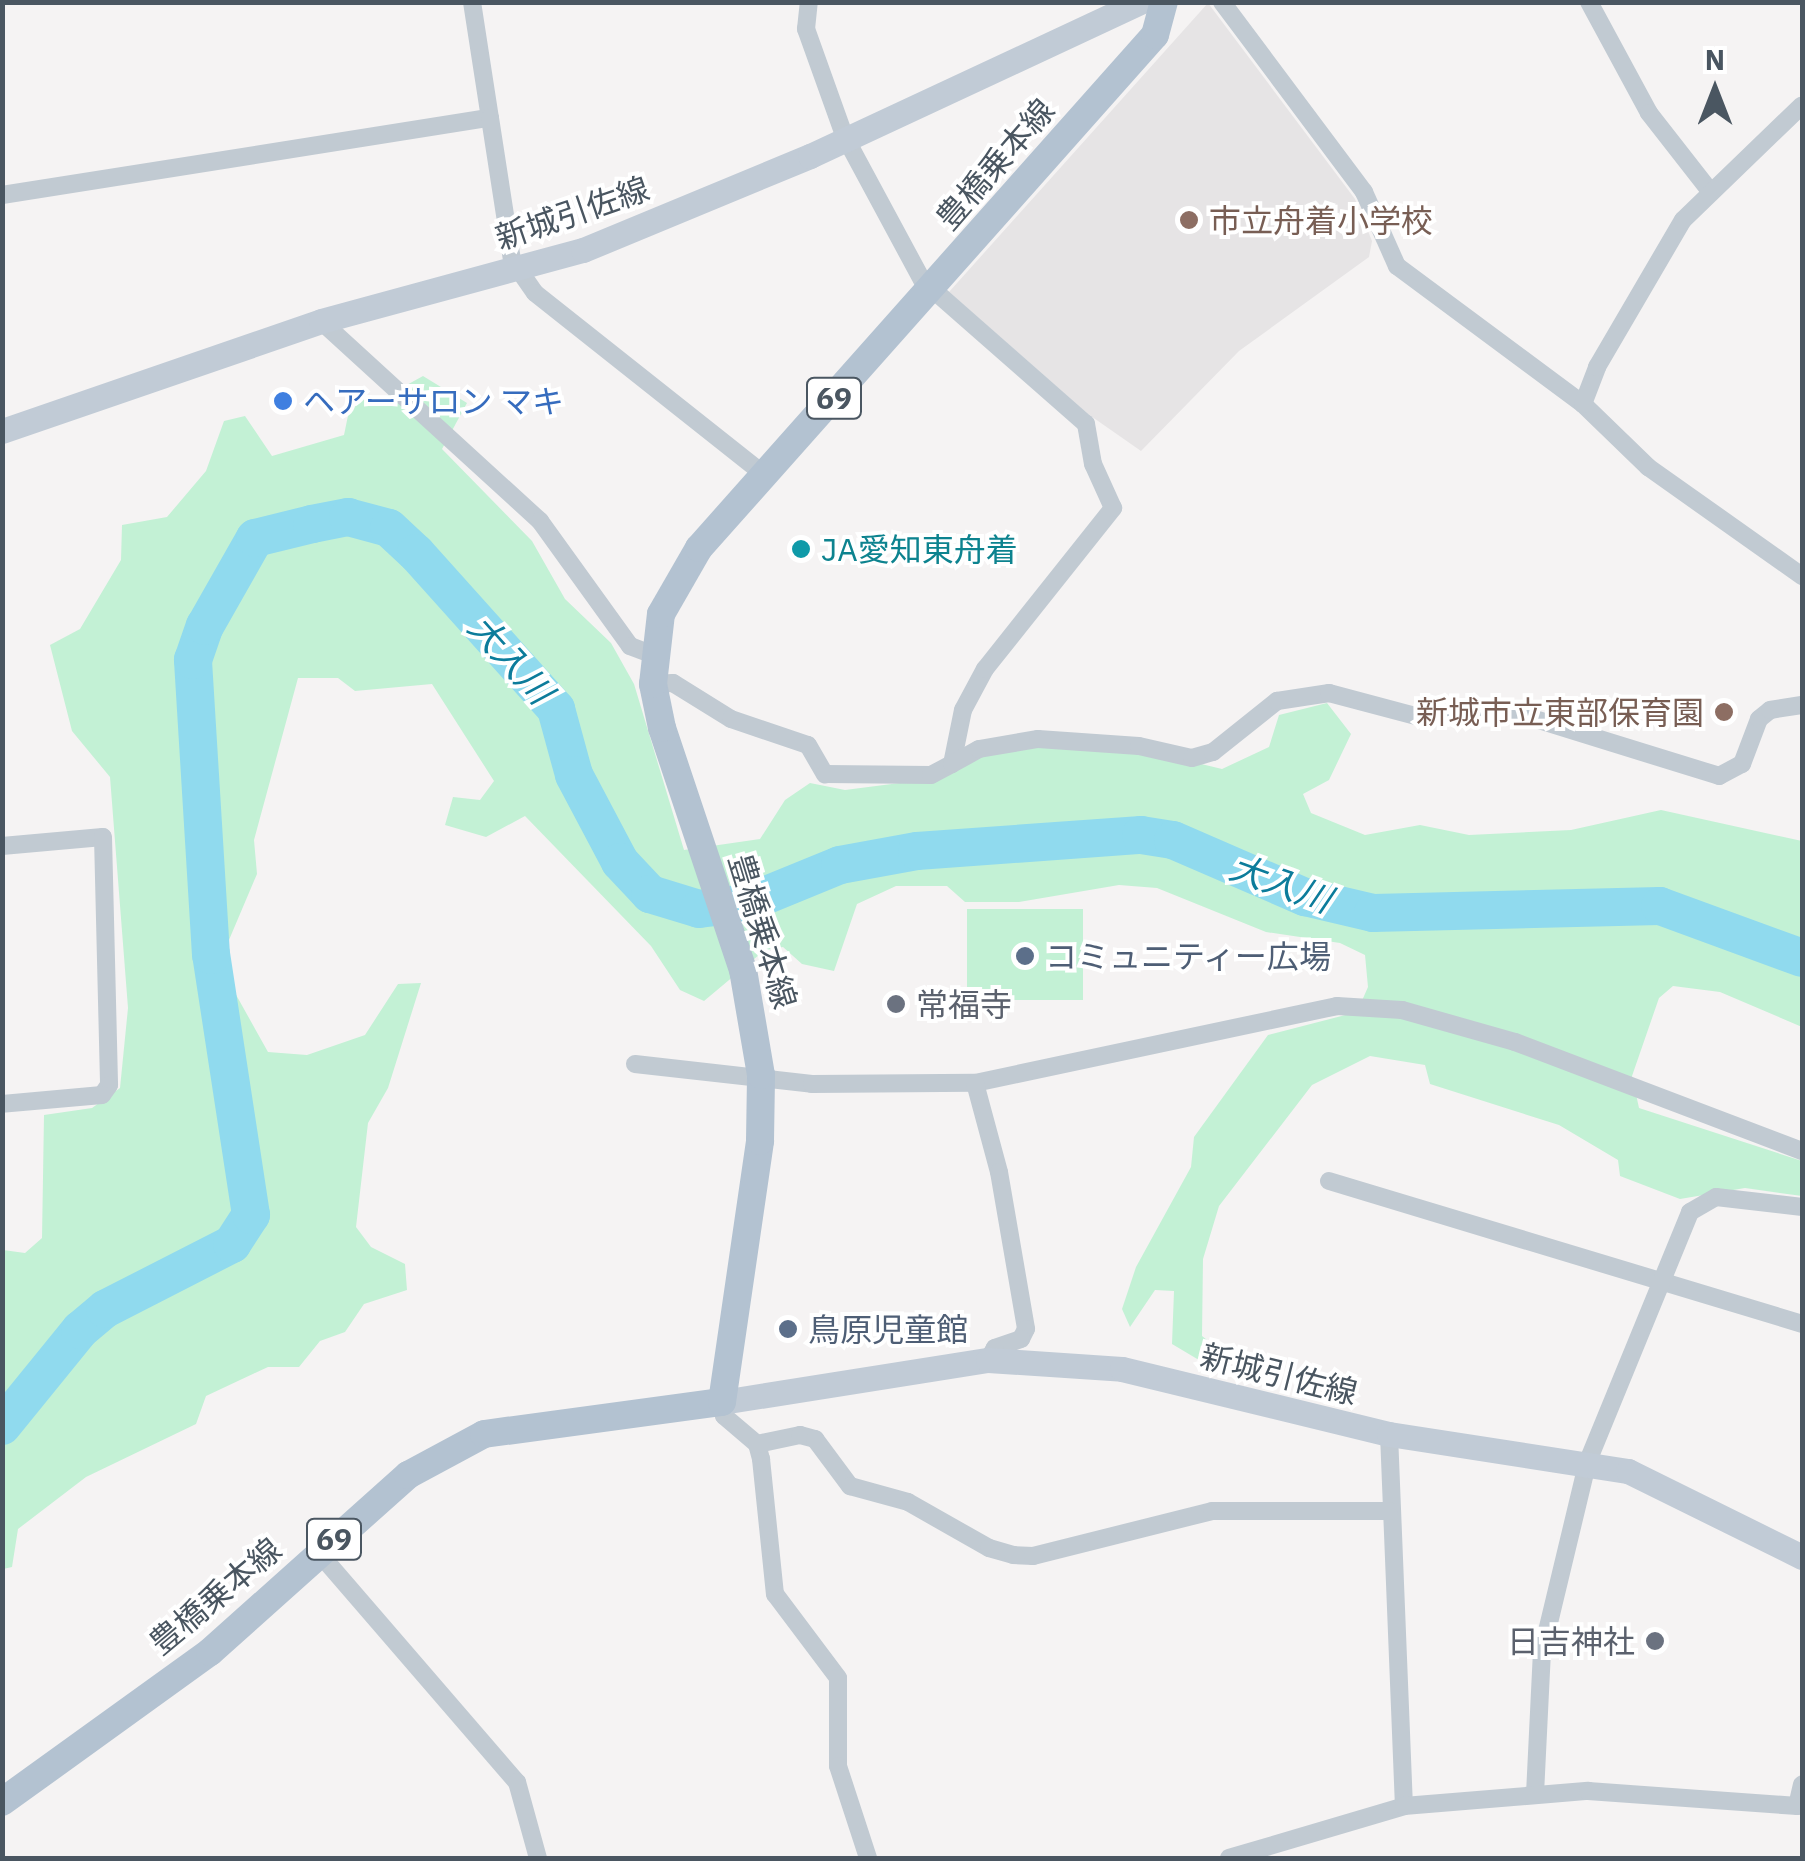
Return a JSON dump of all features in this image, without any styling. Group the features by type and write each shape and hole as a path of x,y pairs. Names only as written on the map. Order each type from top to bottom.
{"main road":[{"name":"新城引佐線","path":"2,431 321,322 583,250 846,139 1141,2"},
{"name":"豊橋乗本線","path":"2,1802 210,1652 408,1475 484,1434 722,1402 760,1141 761,1075 743,970 701,846 653,670 661,614 680,573 1155,35 1164,2"},
{"name":"新城引佐線","path":"722,1402 988,1360 1122,1369 1389,1434 1588,1462 1679,1492 1802,1556"}],"street":[{"path":"472,2 516,268 535,293 765,475"},
{"path":"809,2 806,29 846,139 930,290 1086,424 1093,464 1112,508 985,669 962,710 952,764"},
{"path":"1222,2 1364,192 1387,255 1583,404 1648,467 1802,576"},
{"path":"1589,2 1649,113 1710,191"},
{"path":"1583,404 1652,270 1710,191 1802,104"},
{"path":"2,195 490,118"},
{"path":"321,322 540,521 630,646 653,670 730,719 808,745 825,774 931,775 980,749 1038,739 1140,746 1192,758 1213,752 1277,702 1330,693 1420,717 1498,710 1719,776 1742,764 1759,719 1770,710 1802,705"},
{"path":"2,846 103,837 109,1086 102,1095 2,1104"},
{"path":"635,1064 761,1075 812,1084 976,1083 1337,1006 1402,1010 1515,1042 1802,1151"},
{"path":"976,1083 999,1172 1026,1330 1021,1339 994,1348 988,1360"},
{"path":"1328,1181 1802,1324"},
{"path":"1536,1794 1542,1652 1588,1462 1690,1212 1716,1197 1802,1207"},
{"path":"722,1402 724,1416 757,1444 775,1594 838,1678 838,1766 868,1858"},
{"path":"1389,1434 1389,1511 1404,1806"},
{"path":"757,1444 800,1435 815,1439 850,1486 908,1502 989,1548 1013,1554 1033,1556 1212,1511 1389,1511"},
{"path":"319,1552 517,1782 538,1858"},
{"path":"1229,1858 1404,1806 1588,1791 1797,1806 1802,1785"}],"shaded area":[{"name":"市立舟着小学校","path":"1208,3 1355,199 1372,241 1369,257 1239,351 1141,451 1088,414 949,292"}],"green space":[{"path":"423,376 467,403 442,449 532,541 565,599 611,643 634,684 684,850 760,839 785,800 810,783 845,790 915,781 956,758 1028,747 1135,748 1222,769 1269,747 1279,715 1327,703 1351,734 1329,780 1303,794 1311,813 1365,835 1420,825 1469,835 1571,830 1661,810 1802,841 1802,1027 1720,992 1673,986 1659,998 1632,1076 1639,1108 1802,1161 1802,1196 1745,1188 1680,1199 1620,1176 1618,1160 1559,1125 1430,1084 1425,1065 1370,1056 1312,1085 1219,1206 1203,1259 1202,1336 1225,1354 1209,1366 1172,1344 1174,1291 1155,1290 1130,1327 1122,1309 1136,1267 1191,1167 1194,1137 1268,1035 1357,1012 1368,987 1365,955 1340,943 1266,932 1157,888 1119,885 1019,902 965,902 947,886 896,886 857,904 834,971 802,964 783,947 765,950 704,1001 680,990 651,946 525,816 486,837 445,825 453,797 480,800 494,781 432,684 355,691 338,678 298,678 254,840 257,874 226,947 225,975 268,1052 307,1055 365,1035 398,984 421,983 388,1088 368,1123 356,1227 371,1247 405,1264 407,1290 364,1304 345,1332 320,1341 299,1367 268,1367 206,1396 196,1424 86,1477 18,1529 12,1567 3,1569 3,1250 25,1253 42,1238 44,1115 92,1108 120,1088 128,1008 110,777 72,731 50,645 80,629 121,560 122,525 167,517 206,471 224,421 245,416 272,456 344,435 351,401 385,397"},
{"name":"コミュニティー広場","path":"967,909 1083,909 1083,1000 967,1000"}],"waterway":[{"name":"大入川","path":"2,1426 80,1330 105,1309 232,1244 251,1215 211,955 193,660 205,626 255,538 348,517 389,528 556,709 574,775 620,862 650,894 699,909 747,903 840,865 917,851 1141,835 1173,840 1305,897 1373,913 1660,906 1802,958"}],"place":[{"name":"市立舟着小学校","path":"1189,220"},
{"name":"ヘアーサロン マキ","path":"283,401"},
{"name":"JA愛知東舟着","path":"801,549"},
{"name":"新城市立東部保育園","path":"1724,712"},
{"name":"コミュニティー広場","path":"1025,956"},
{"name":"常福寺","path":"896,1004"},
{"name":"鳥原児童館","path":"788,1329"},
{"name":"日吉神社","path":"1655,1641"}]}
